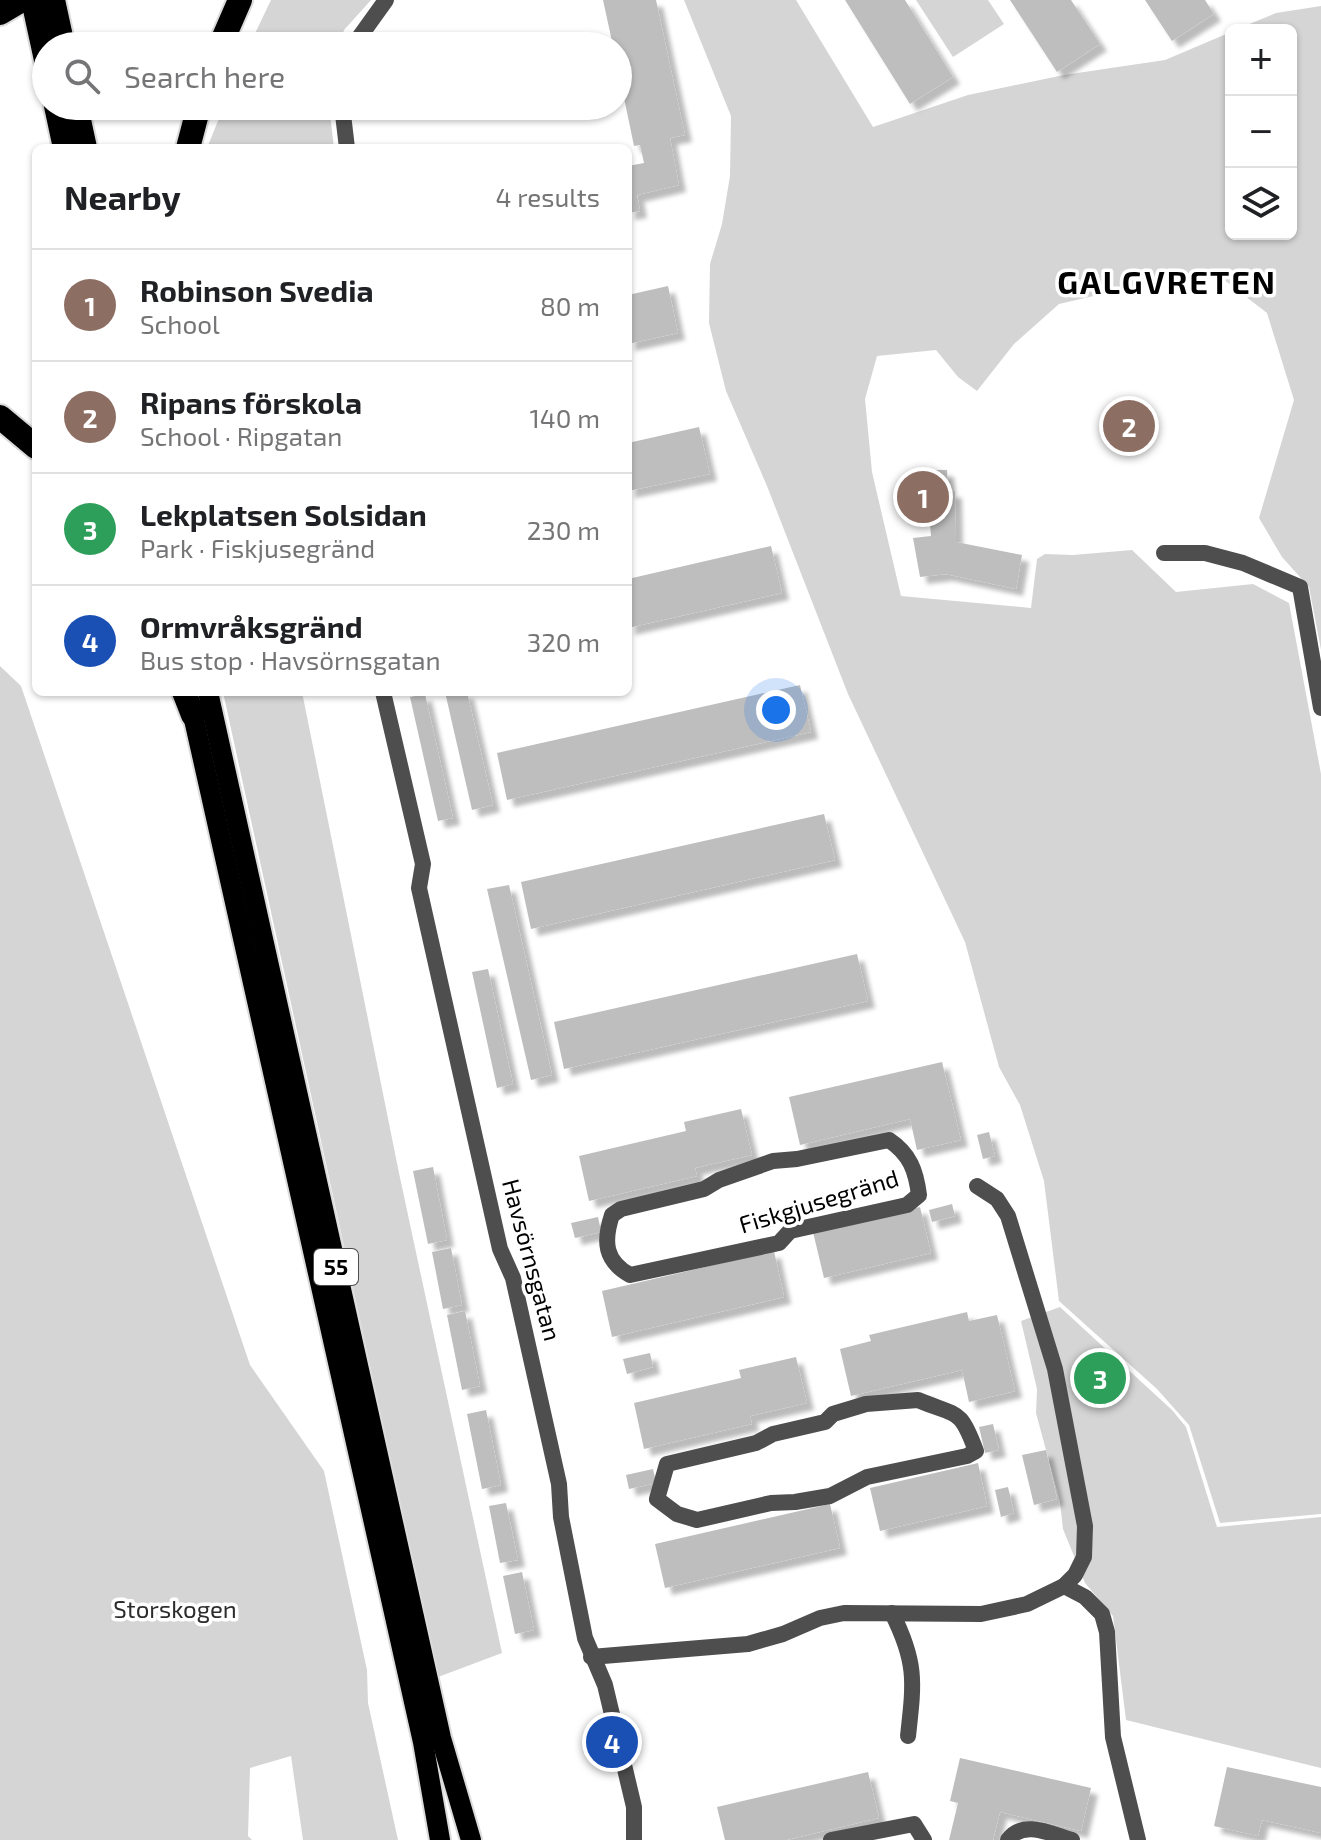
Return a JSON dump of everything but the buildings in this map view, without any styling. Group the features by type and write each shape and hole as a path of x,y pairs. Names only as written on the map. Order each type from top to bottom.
{"highway":[{"path":"0,13 22,0"},
{"path":"33,0 40,32"},
{"path":"53,0 60,32"},
{"path":"226,32 240,0"},
{"path":"59,120 64,144"},
{"path":"79,120 84,144"},
{"path":"189,144 195,120"},
{"path":"0,417 32,444"}],"main road":[{"name":"55","path":"209,696 441,1738 471,1840"},
{"name":"55","path":"188,700 420,1727 440,1840"}],"street":[{"path":"363,32 386,0"},
{"path":"344,120 347,144"},
{"path":"1164,553 1205,553 1243,563 1300,587 1321,708"},
{"name":"Havsörnsgatan","path":"384,696 423,864 419,888 500,1249 513,1278 559,1484 561,1517 579,1608 591,1657 605,1685 634,1807 634,1840"},
{"name":"Fiskgjusegränd","path":"889,1140 903,1149 916,1173 919,1195 907,1205 790,1231 779,1243 630,1275 616,1268 606,1244 612,1215 621,1209 704,1189 719,1180 773,1161 889,1140"},
{"path":"591,1657 748,1644 783,1634 820,1618 868,1611 981,1614 1027,1604 1064,1586 1075,1575 1084,1557 1085,1526 1055,1369 1008,1216 997,1199 977,1186"},
{"path":"918,1400 959,1415 967,1425 976,1451 967,1456 867,1477 830,1496 771,1503 697,1520 677,1514 657,1499 667,1464 756,1443 773,1434 825,1422 833,1414 866,1404 918,1400"},
{"path":"1064,1586 1085,1597 1102,1614 1107,1632 1110,1717 1138,1840"},
{"path":"892,1613 912,1657 914,1681 908,1736"},
{"path":"831,1840 914,1824 924,1840"},
{"path":"1008,1840 1014,1832 1025,1828 1072,1840"}],"green space":[{"path":"271,0 371,0 343,32 256,32"},
{"path":"684,0 796,0 873,127 968,95 1064,75 1165,60 1225,35 1225,240 1297,240 1297,24 1249,24 1276,13 1321,6 1321,650 1309,587 1282,557 1259,518 1294,400 1267,313 1210,269 1059,304 1014,344 977,391 958,377 936,350 877,356 865,399 872,472 901,596 1031,608 1037,559 1045,554 1132,550 1176,592 1253,584 1289,603 1321,774 1321,1514 1220,1523 1189,1425 1157,1389 1059,1301 1044,1181 1020,1105 999,1067 965,942 848,694 767,486 726,391 709,323 710,264 722,224 730,176 731,116"},
{"path":"916,0 988,0 1004,24 953,57"},
{"path":"218,120 331,120 334,144 209,144"},
{"name":"Storskogen","path":"0,666 21,686 250,1365 324,1471 367,1670 368,1703 398,1840 303,1840 291,1756 250,1768 248,1836 252,1840 0,1840"},
{"path":"224,696 303,696 399,1173 502,1653 438,1677"},
{"path":"1060,1307 1172,1410 1186,1427 1217,1527 1321,1517 1321,1768 1126,1720 1113,1616 1085,1583 1063,1529 1060,1502 1036,1413 1037,1389 1021,1321"}],"place":[{"name":"Ripans förskola","path":"1129,426"},
{"name":"Robinson Svedia","path":"923,497"},
{"name":"Lekplatsen Solsidan","path":"1100,1378"},
{"name":"Ormvråksgränd","path":"612,1742"}],"district":[{"name":"GALGVRETEN","path":"1167,283"}]}
